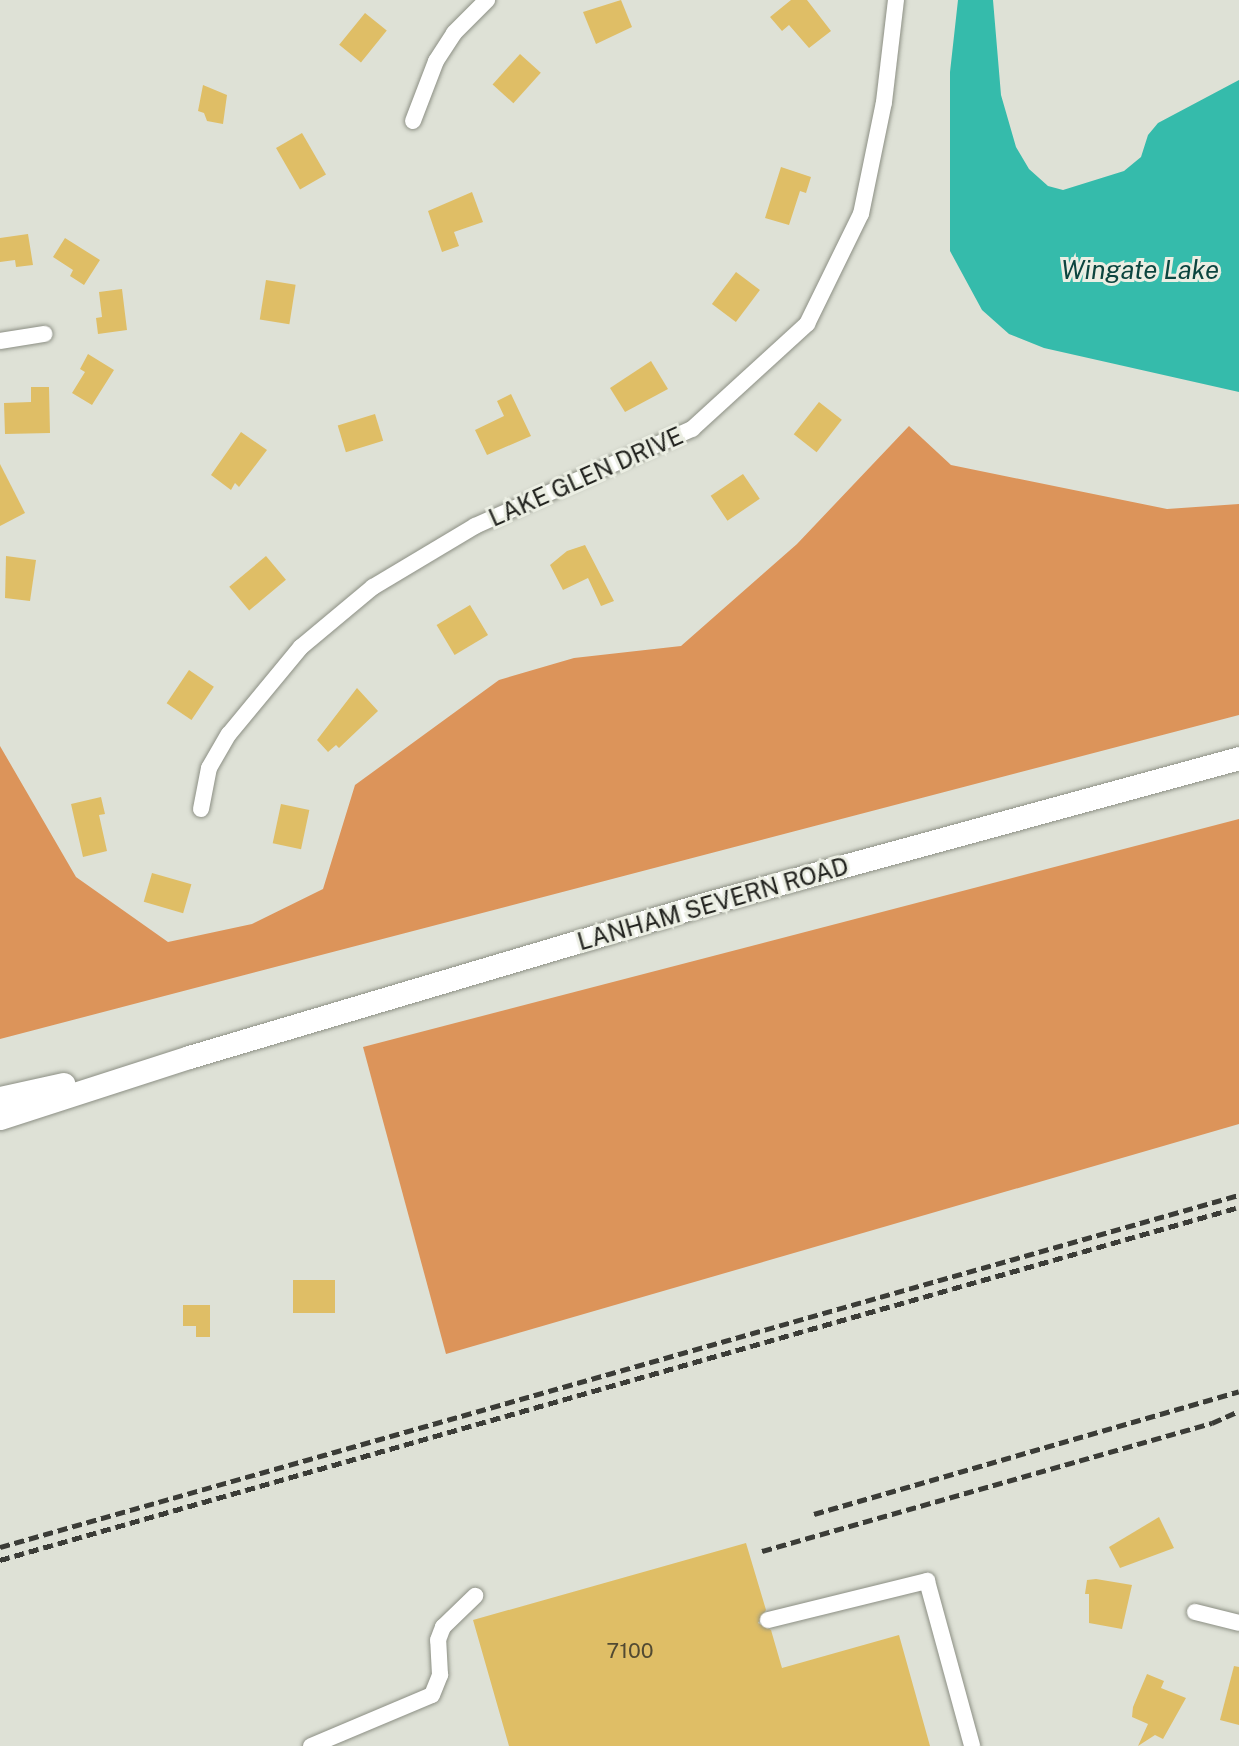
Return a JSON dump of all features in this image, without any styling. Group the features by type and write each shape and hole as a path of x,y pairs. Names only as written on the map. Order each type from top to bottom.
{"main road":[{"name":"LANHAM SEVERN ROAD","path":"0,1118 189,1057 720,900 1239,758"},
{"name":"LANHAM SEVERN ROAD","path":"0,1098 189,1057"}],"street":[{"path":"413,121 436,61 454,33 487,0"},
{"name":"LAKE GLEN DRIVE","path":"201,809 209,768 229,734 301,647 373,587 475,526 692,429 807,324 862,214 880,125 896,0"},
{"path":"0,341 44,334"},
{"path":"768,1620 927,1581 972,1746"},
{"path":"311,1746 432,1695 440,1675 438,1640 443,1627 475,1596"},
{"path":"1195,1612 1239,1623"}],"shaded area":[{"path":"909,426 951,465 1167,509 1239,504 1239,715 0,1039 0,746 76,877 168,942 252,924 323,889 355,785 499,680 574,658 681,646 797,544"},
{"path":"1239,819 1239,1124 446,1354 363,1047"}],"water":[{"name":"Wingate Lake","path":"958,0 993,0 1001,95 1016,147 1029,169 1048,186 1063,190 1124,171 1141,157 1148,135 1158,123 1239,80 1239,392 1044,348 1009,334 982,310 950,251 950,72"}],"building":[{"path":"621,0 632,27 596,44 583,12"},
{"path":"791,0 807,0 831,31 809,48 789,25 782,31 770,17"},
{"path":"365,13 387,31 361,62 339,45"},
{"path":"520,54 541,73 513,103 493,84"},
{"path":"203,85 227,95 223,124 207,121 204,113 198,111"},
{"path":"302,133 326,175 300,190 276,148"},
{"path":"781,167 811,177 806,193 800,191 789,225 765,218"},
{"path":"472,192 483,222 454,232 459,246 442,252 428,211"},
{"path":"28,234 33,265 16,267 15,260 0,262 0,238"},
{"path":"65,238 100,260 84,285 70,276 73,270 53,257"},
{"path":"736,272 760,290 736,322 712,304"},
{"path":"266,280 296,285 289,324 260,320"},
{"path":"122,289 127,330 98,334 96,318 102,317 99,292"},
{"path":"88,354 114,370 92,405 72,393 85,372 80,369"},
{"path":"651,361 668,389 625,412 610,388"},
{"path":"31,387 49,387 50,433 5,434 4,403 31,402"},
{"path":"511,394 531,436 487,455 475,430 504,416 497,401"},
{"path":"819,402 842,420 817,452 794,434"},
{"path":"375,414 383,441 346,452 338,425"},
{"path":"241,432 267,450 239,487 235,483 231,490 211,475"},
{"path":"0,464 25,513 0,526"},
{"path":"743,474 760,499 727,521 711,496"},
{"path":"585,545 614,601 601,606 588,578 563,590 550,565 567,551"},
{"path":"6,556 36,560 30,601 5,598"},
{"path":"266,556 286,580 249,611 229,587"},
{"path":"470,605 488,635 455,655 437,625"},
{"path":"189,670 214,687 192,720 167,703"},
{"path":"357,688 378,711 339,748 336,745 328,752 317,740"},
{"path":"101,797 105,814 99,815 107,851 83,857 71,804"},
{"path":"281,804 309,810 301,849 273,843"},
{"path":"152,873 191,884 183,913 144,902"},
{"path":"293,1280 335,1280 335,1313 293,1313"},
{"path":"183,1305 210,1305 210,1337 196,1337 196,1326 183,1326"},
{"path":"1159,1517 1174,1548 1120,1568 1109,1547"},
{"path":"746,1543 766,1610 758,1623 771,1630 782,1668 899,1635 930,1746 509,1746 473,1620"},
{"path":"1087,1580 1132,1585 1122,1629 1089,1623 1089,1594 1085,1594"},
{"path":"1234,1666 1239,1667 1239,1725 1220,1720"},
{"path":"1147,1674 1164,1681 1161,1688 1186,1698 1163,1739 1155,1735 1138,1746 1148,1724 1132,1717 1133,1707"}],"railway":[{"path":"0,1547 1239,1195"},
{"path":"0,1560 1239,1207"},
{"path":"814,1514 1239,1391"},
{"path":"762,1551 1212,1423 1239,1411"}]}
